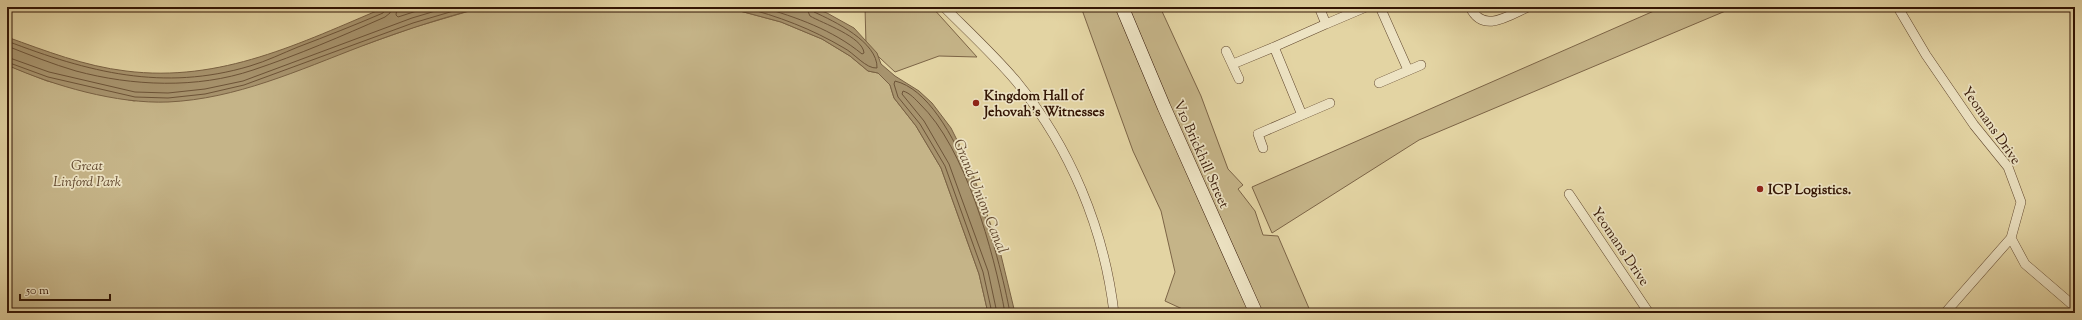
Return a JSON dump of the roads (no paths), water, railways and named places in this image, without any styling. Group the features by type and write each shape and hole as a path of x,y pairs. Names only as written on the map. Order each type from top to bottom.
{"street":[{"name":"V10 Brickhill Street","path":"1122,7 1164,107 1256,313"},
{"path":"1319,7 1326,24"},
{"path":"1233,64 1366,7"},
{"path":"1380,7 1408,70"},
{"path":"1470,7 1474,15 1482,21 1498,20 1528,7"},
{"path":"946,8 1015,80 1039,112 1062,147 1086,199 1104,253 1114,313"},
{"name":"Yeomans Drive","path":"1900,12 1926,55 1970,119 2008,167 2021,202 2011,238 1945,313"},
{"path":"1274,47 1302,115"},
{"path":"1226,51 1239,79"},
{"path":"1379,83 1421,65"},
{"path":"1263,148 1258,134 1330,103"},
{"name":"Yeomans Drive","path":"1569,194 1649,313"},
{"path":"2011,238 2025,264 2075,307"}],"water":[{"path":"386,7 483,7 392,35 267,82 193,100 148,102 107,97 45,80 7,65 7,37 36,48 95,66 110,69 161,73 195,71 227,66 259,57 322,34"},
{"path":"725,7 811,7 827,13 854,28 877,53 881,64 895,76 919,91 932,103 951,128 970,166 1000,251 1015,313 988,313 979,274 941,168 916,126 894,98 890,85 878,73 868,71 850,56 822,39 781,22"}],"place":[{"name":"Kingdom Hall of Jehovah's Witnesses","path":"976,103"},
{"name":"ICP Logistics.","path":"1760,189"}],"park label":[{"name":"Great Linford Park","path":"87,174"}],"water label":[{"name":"Grand Union Canal","path":"981,196"}]}
